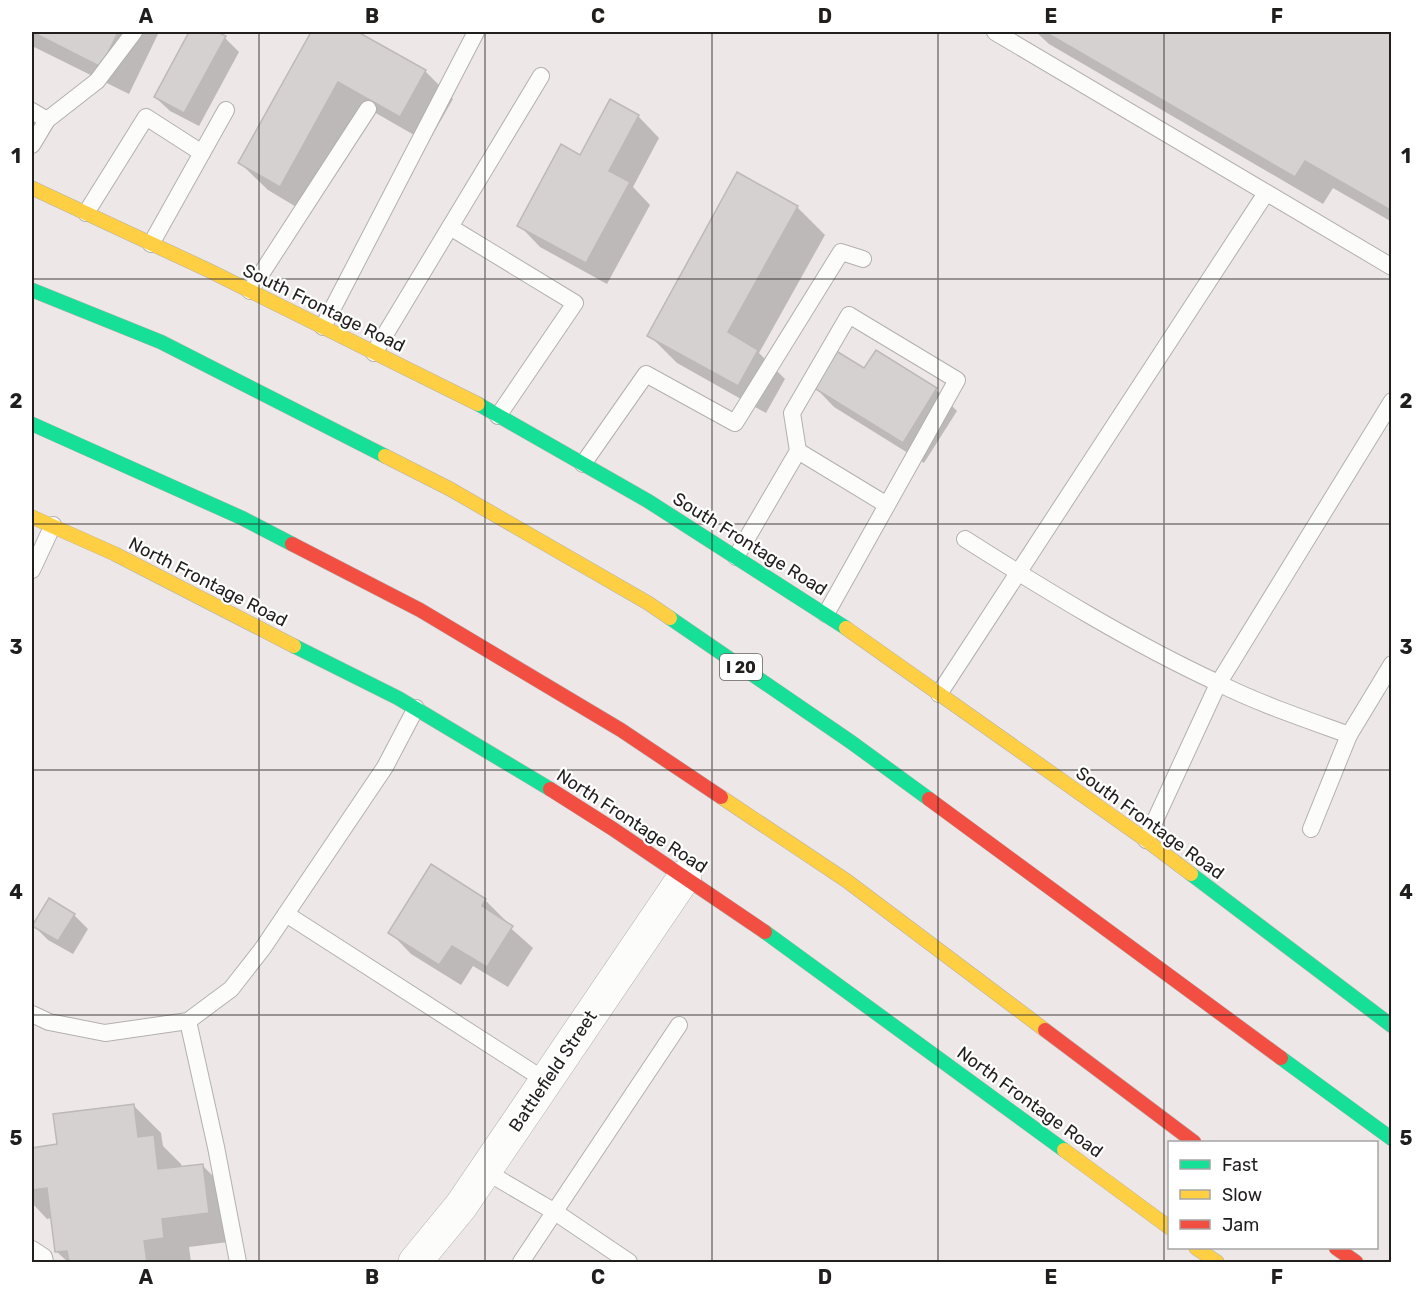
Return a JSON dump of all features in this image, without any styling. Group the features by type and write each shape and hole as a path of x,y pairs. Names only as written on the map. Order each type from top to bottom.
{"main road":[{"name":"South Frontage Road","path":"32,188 323,327 498,416 648,501 826,614 1146,840 1392,1026"},
{"name":"I 20","path":"32,290 161,342 450,489 648,603 851,742 1392,1139"},
{"path":"32,424 242,518 409,605 621,729 847,881 1191,1141"},
{"name":"North Frontage Road","path":"32,517 53,525 416,708 496,756 685,876 826,974 1168,1227"},
{"path":"1197,1249 1217,1263"},
{"path":"1337,1249 1356,1263"}],"street":[{"name":"Battlefield Street","path":"415,1263 462,1206 685,876"}],"lane":[{"path":"32,145 47,120 97,81 134,32"},
{"path":"323,327 476,32"},
{"path":"995,32 1392,267"},
{"path":"374,353 540,76"},
{"path":"250,291 368,109"},
{"path":"151,244 226,110"},
{"path":"32,111 47,120"},
{"path":"86,213 146,117 202,153"},
{"path":"939,694 1266,193"},
{"path":"450,227 575,303 498,416"},
{"path":"583,464 646,374 735,423 841,252 863,259"},
{"path":"736,556 798,451 792,412 849,315 957,380 826,614"},
{"path":"1146,840 1218,684 1392,401"},
{"path":"798,451 887,505"},
{"path":"32,570 53,525"},
{"path":"965,539 1092,618 1218,684 1279,710 1349,735"},
{"path":"1311,829 1349,735 1392,664"},
{"path":"32,1014 49,1022 105,1033 188,1021 231,989 256,958 385,767 416,708"},
{"path":"286,914 546,1081"},
{"path":"188,1021 216,1147 238,1263"},
{"path":"521,1263 679,1025"},
{"path":"485,1171 555,1212 630,1263"},
{"path":"32,1249 44,1257 45,1263"}],"building":[{"path":"32,32 118,32 101,67"},
{"path":"189,32 217,32 226,36 184,113 154,97"},
{"path":"311,32 358,32 426,70 400,117 338,82 280,187 238,163"},
{"path":"1045,32 1392,32 1392,211 1305,161 1295,177"},
{"path":"610,99 639,115 609,171 630,182 586,263 517,226 561,144 580,155"},
{"path":"737,172 798,206 728,332 758,350 738,386 647,336"},
{"path":"833,349 864,368 876,350 937,388 903,443 811,386"},
{"path":"431,864 486,899 482,906 513,926 487,967 452,946 439,965 388,933"},
{"path":"49,898 75,914 58,941 32,926"},
{"path":"134,1104 138,1137 154,1135 158,1169 203,1164 209,1213 162,1219 164,1238 144,1241 147,1262 69,1262 67,1251 55,1252 47,1188 32,1190 32,1148 57,1144 53,1114"}],"traffic: fast":[{"path":"32,290 161,342 385,456"},
{"path":"478,404 648,501 846,628"},
{"path":"32,424 242,518 292,544"},
{"path":"670,618 851,742 929,799"},
{"path":"294,646 398,698 550,789"},
{"path":"1191,874 1392,1026"},
{"path":"765,932 1064,1150"},
{"path":"1281,1058 1392,1139"}],"traffic: slow":[{"path":"32,188 210,271 478,404"},
{"path":"385,456 450,489 648,603 670,618"},
{"path":"32,517 115,554 294,646"},
{"path":"846,628 1191,874"},
{"path":"721,797 847,881 1045,1030"},
{"path":"1064,1150 1168,1227"},
{"path":"1198,1249 1217,1262"}],"traffic: jam":[{"path":"292,544 420,610 621,730 721,797"},
{"path":"550,789 765,932"},
{"path":"929,799 1281,1058"},
{"path":"1045,1030 1193,1141"},
{"path":"1337,1249 1356,1262"}]}
